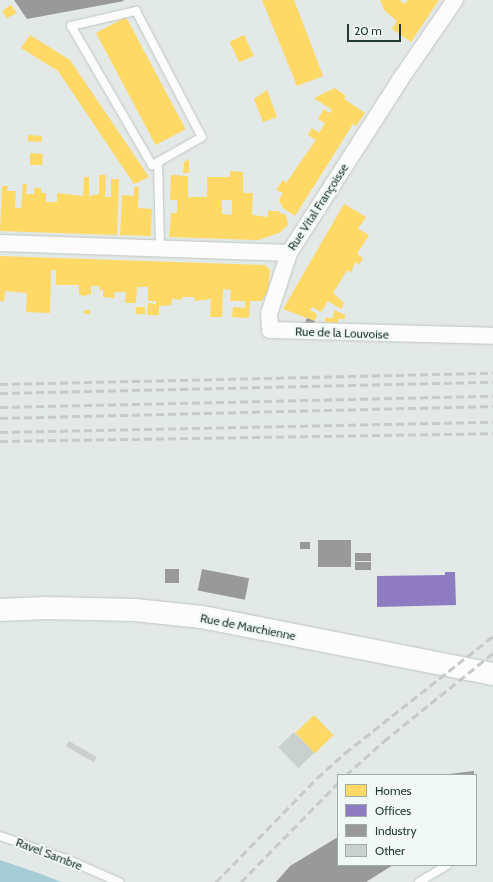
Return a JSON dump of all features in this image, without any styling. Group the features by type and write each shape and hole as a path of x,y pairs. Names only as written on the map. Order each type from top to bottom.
{"main road":[{"name":"Rue de Marchienne","path":"0,610 46,608 135,610 202,617 493,674"}],"street":[{"name":"Rue Vital Françoisse","path":"0,242 289,253 400,80 454,0"},
{"name":"Rue de la Louvoise","path":"289,253 269,314 270,330 493,336"}],"lane":[{"path":"136,11 202,137 158,162 152,165 71,26 136,11"},
{"path":"158,162 160,248"},
{"name":"Ravel Sambre","path":"0,836 66,859 119,882"},
{"path":"419,882 445,866"}],"water":[{"path":"0,860 41,874 61,882 0,882"}],"building: Homes":[{"path":"262,0 294,0 323,76 297,86"},
{"path":"380,0 399,0 405,4 408,0 439,0 411,42 392,29 397,21 385,11"},
{"path":"11,5 17,13 7,18 2,11"},
{"path":"126,17 186,129 156,145 96,33"},
{"path":"30,35 70,60 149,177 134,184 58,71 21,48"},
{"path":"244,35 254,56 239,63 229,42"},
{"path":"335,88 346,96 344,99 365,113 356,126 353,124 295,216 283,208 279,200 283,193 276,190 283,180 286,183 316,140 308,135 312,128 319,133 325,123 318,119 324,109 330,113 332,110 314,98"},
{"path":"267,90 277,117 263,122 254,99"},
{"path":"28,135 42,136 42,142 28,141"},
{"path":"30,153 43,154 42,165 30,165"},
{"path":"189,159 189,173 183,173 184,162"},
{"path":"230,171 243,172 243,193 253,193 252,215 268,217 268,211 280,211 279,213 286,215 288,225 279,233 258,240 169,237 171,213 177,213 177,200 170,200 171,175 188,176 188,197 207,197 207,177 230,177","holes":["222,200 232,200 232,215 222,214"]},
{"path":"99,175 106,175 105,197 111,197 111,179 119,179 117,235 0,231 2,186 8,186 7,191 16,191 15,208 21,208 23,184 27,184 26,194 34,194 34,188 41,188 41,193 46,193 46,202 57,202 57,193 83,196 84,177 89,177 89,196 99,194"},
{"path":"134,187 139,187 138,208 152,209 151,236 120,235 122,195 134,196"},
{"path":"344,204 366,217 358,229 369,235 357,254 363,258 359,265 355,262 351,273 347,270 333,293 344,303 341,309 328,301 321,312 312,307 310,310 317,314 315,321 283,309"},
{"path":"0,256 265,265 270,270 268,291 262,301 250,301 249,318 232,317 233,307 245,308 245,301 230,301 231,290 223,289 222,317 210,317 211,299 195,301 194,297 182,297 182,300 172,299 171,305 159,306 159,315 147,315 148,303 156,304 156,301 148,301 148,287 137,287 136,303 125,303 126,292 114,292 115,298 103,297 103,290 100,290 99,286 91,286 91,294 83,296 79,294 79,285 56,285 56,270 51,270 50,313 26,312 27,293 5,291 4,301 0,301"},
{"path":"136,307 145,307 145,314 136,314"},
{"path":"84,310 90,310 90,314 84,314"},
{"path":"334,310 345,315 345,319 338,319 338,323 325,322 325,318 333,318"},
{"path":"314,715 333,735 315,753 295,733"}],"building: Offices":[{"path":"445,572 455,572 456,605 377,607 377,576 445,575"}],"building: Industry":[{"path":"14,0 123,0 124,1 27,19"},
{"path":"307,318 315,321 313,327 303,327"},
{"path":"318,540 351,540 351,567 318,567"},
{"path":"300,542 310,542 310,549 300,549"},
{"path":"355,553 371,553 371,561 355,561"},
{"path":"355,562 371,562 371,570 355,570"},
{"path":"165,569 179,569 179,583 165,583"},
{"path":"202,569 249,578 245,600 198,591"},
{"path":"474,771 474,774 449,774"},
{"path":"337,838 337,866 391,866 366,882 276,882 290,866"}],"building: Other":[{"path":"294,732 314,753 298,768 278,747"},
{"path":"69,741 97,757 94,762 66,746"}],"railway":[{"path":"0,384 493,373"},
{"path":"0,393 493,382"},
{"path":"0,407 493,396"},
{"path":"0,418 493,406"},
{"path":"0,432 493,422"},
{"path":"0,441 493,433"},
{"path":"216,882 317,778 345,753 493,636"},
{"path":"347,774 384,741 493,653"},
{"path":"241,882 337,784"}]}
